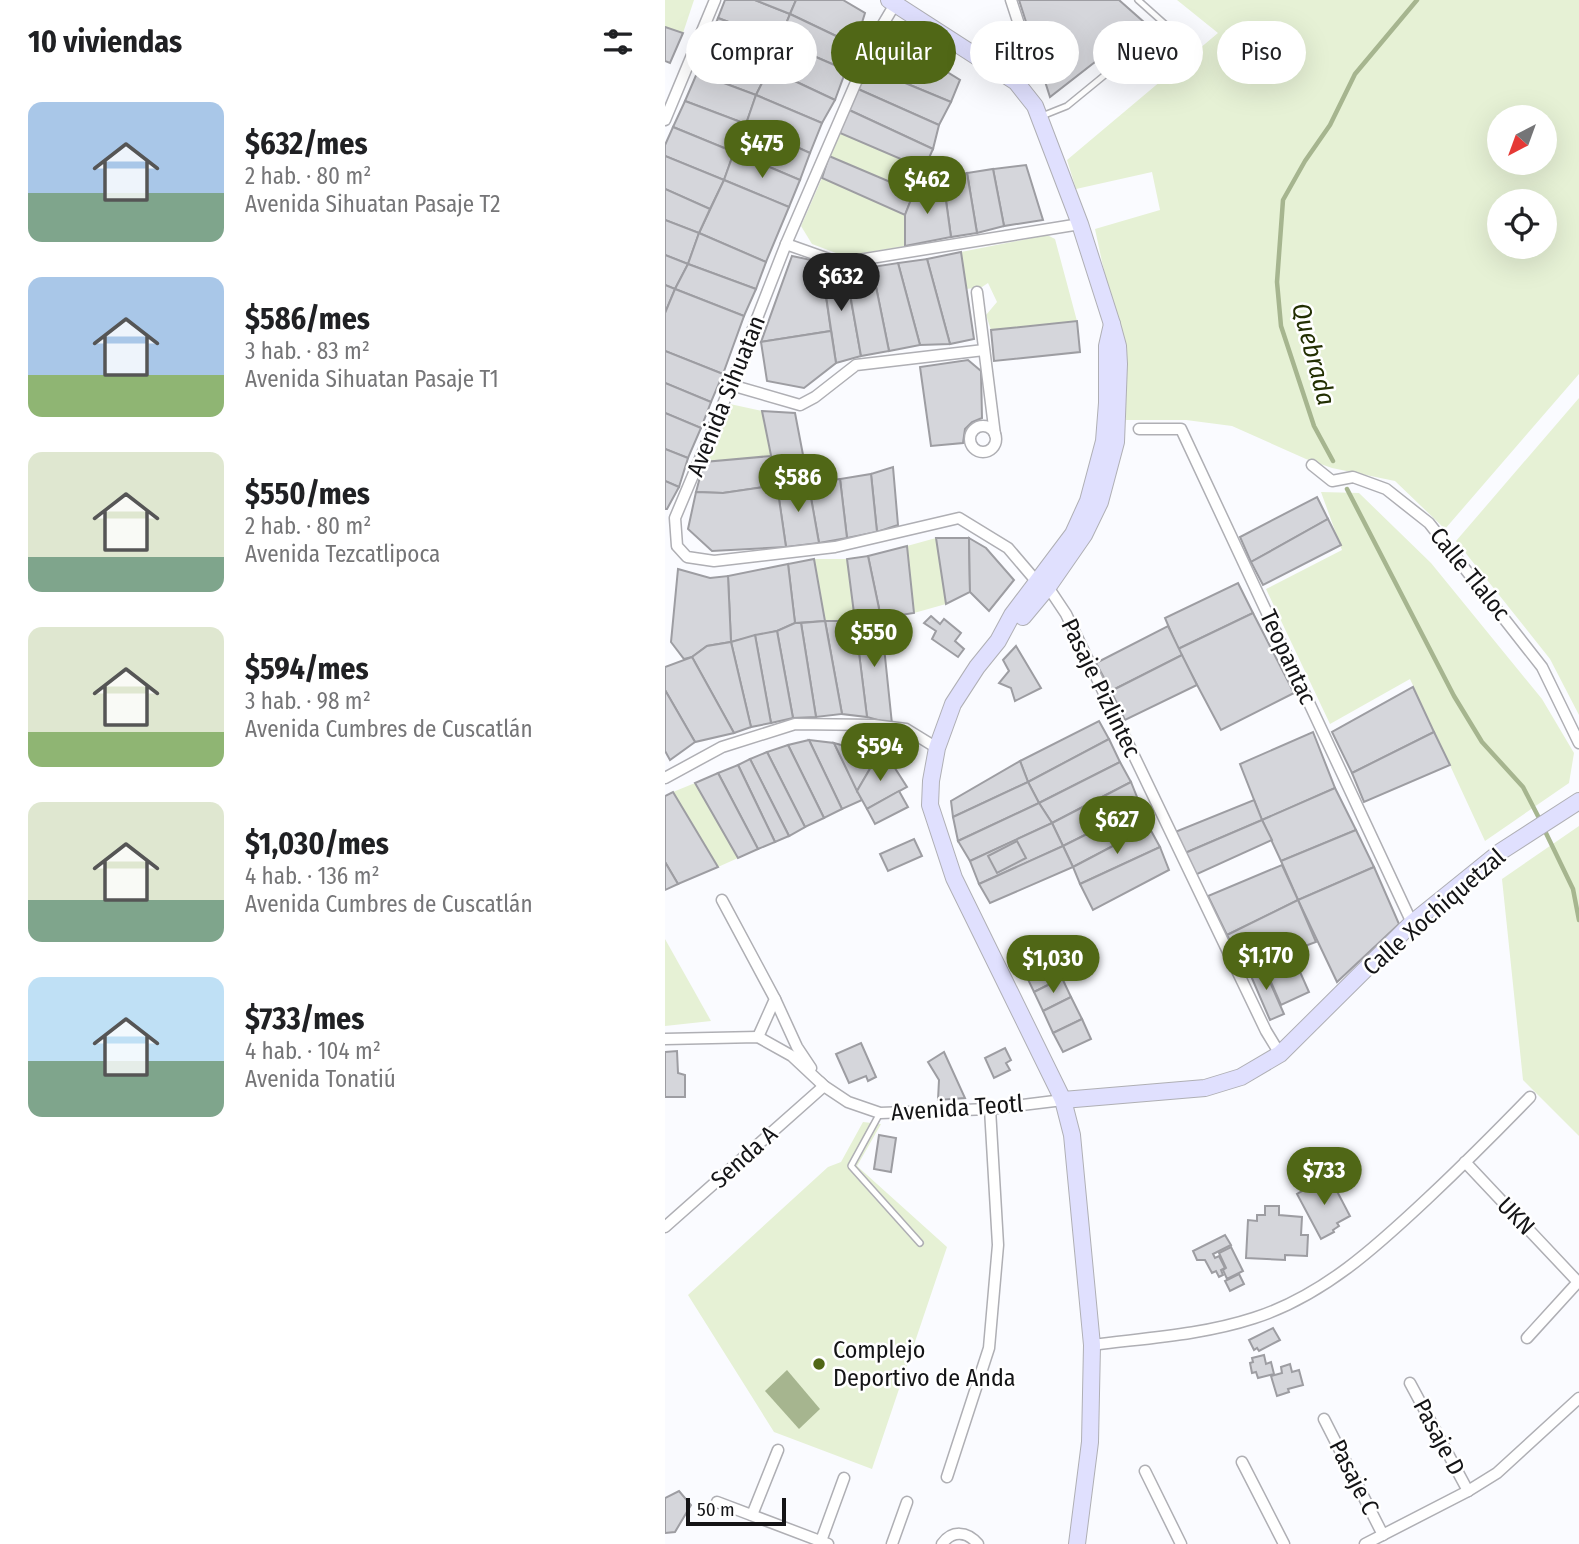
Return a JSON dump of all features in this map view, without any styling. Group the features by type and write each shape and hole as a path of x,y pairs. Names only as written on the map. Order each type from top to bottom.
{"main road":[{"path":"892,2 970,52"},
{"path":"1018,84 1031,99 1080,224 1118,346 1115,442 1100,502 1084,535 1043,585 1018,624 998,641 977,667 953,704 937,747 930,805 954,878 1063,1100 1072,1135 1092,1345 1090,1442 1077,1544"},
{"name":"Calle Xochiquetzal","path":"1063,1100 1205,1088 1241,1077 1280,1054 1412,923 1500,852 1579,801"}],"street":[{"path":"665,120 715,0"},
{"path":"1011,0 1018,21"},
{"name":"Avenida Sihuatan","path":"688,557 677,546 675,518 786,244 892,2"},
{"path":"786,244 840,263 1080,224"},
{"path":"977,292 995,435"},
{"path":"731,385 800,405 815,397 856,365 984,349"},
{"name":"Teopantac","path":"1139,429 1181,429 1412,923"},
{"name":"Calle Tlaloc","path":"1312,465 1332,481 1353,477 1386,489 1429,523 1542,667 1579,743"},
{"name":"Pasaje Pizlintec","path":"688,557 715,561 835,547 958,518 1008,548 1066,614 1266,1031 1280,1054"},
{"path":"665,778 722,747 795,724 874,725 906,729 937,747"},
{"path":"722,900 775,999 797,1047 824,1086"},
{"path":"665,1039 758,1037 775,999"},
{"name":"Avenida Teotl","path":"758,1037 792,1056 824,1086 849,1102 880,1114 990,1108 1063,1100"},
{"name":"Senda A","path":"665,1227 824,1086"},
{"path":"1092,1345 1215,1329 1257,1318 1307,1295 1347,1269 1385,1238 1531,1097"},
{"path":"947,1477 989,1348 998,1245 990,1108"},
{"name":"UKN","path":"1465,1162 1578,1282 1527,1338"},
{"name":"Pasaje D","path":"1410,1383 1468,1491"},
{"path":"1365,1544 1468,1491 1497,1473 1579,1398"},
{"name":"Pasaje C","path":"1324,1419 1386,1534 1396,1544"},
{"path":"752,1514 778,1450"},
{"path":"1242,1462 1285,1544"},
{"path":"1145,1471 1181,1544"},
{"path":"717,1502 825,1543 844,1478"},
{"path":"892,1544 907,1502"},
{"path":"942,1544 948,1537 963,1534 978,1544"}],"lane":[{"path":"1039,117 1067,106 1166,24 1138,0"},
{"path":"880,1114 851,1166 920,1243"}],"shaded area":[{"path":"665,0 694,0 683,33 665,27"},
{"path":"1177,0 1579,0 1579,374 1445,529 1395,481 1332,468 1232,426 1186,420 1126,420 1117,331 1095,229 1160,210 1152,172 1076,189 1067,160 1157,84 1203,84 1203,46 1217,34 1217,84 1306,84 1306,21 1217,21 1217,32"},
{"path":"840,133 924,169 914,192 829,156"},
{"path":"822,178 905,215 905,246 844,256 812,244 801,226"},
{"path":"1047,235 1055,239 1077,321 991,330 986,315 997,302 988,283 982,287 966,289 961,252"},
{"path":"1579,398 1579,715 1550,659 1456,541"},
{"path":"730,404 762,411 771,456 704,462"},
{"path":"1321,492 1359,493 1431,563 1542,699 1574,753 1569,783 1485,841 1410,679 1330,724 1266,589 1342,550"},
{"path":"936,538 946,604 914,613 907,546"},
{"path":"814,559 847,559 855,621 825,621"},
{"path":"695,783 738,858 718,867 673,792"},
{"path":"1579,826 1579,1136 1523,1080 1502,879"},
{"path":"665,939 711,1021 665,1026"},
{"name":"Complejo Deportivo de Anda","path":"863,1122 881,1124 857,1166 947,1247 872,1469 774,1432 688,1295 828,1167 841,1162"},
{"path":"787,1370 820,1409 799,1429 765,1391"}],"building":[{"path":"725,0 755,0 790,14 787,21 726,21 718,18"},
{"path":"755,0 796,0 790,14"},
{"path":"796,0 843,0 865,13 862,21 831,21 831,34 817,27 817,21 805,21 790,14"},
{"path":"1019,0 1119,0 1143,21 1093,21 1093,64 1079,74 1079,21 1026,21"},
{"path":"790,14 805,21 787,21"},
{"path":"665,27 683,33 670,63 665,61"},
{"path":"817,27 831,34 831,64 817,57"},
{"path":"817,57 831,64 831,84 841,84 835,100 801,84 817,84"},
{"path":"956,78 960,80 951,102 908,84 956,84"},
{"path":"692,84 726,84 756,95 746,124 685,101"},
{"path":"726,84 762,84 756,95"},
{"path":"762,84 801,84 835,100 822,123 756,95"},
{"path":"861,84 908,84 951,102 939,125 858,89"},
{"path":"1046,84 1067,84 1050,97"},
{"path":"858,89 939,125 933,149 847,109"},
{"path":"756,95 822,123 810,153 746,124"},
{"path":"685,101 746,124 734,152 673,127"},
{"path":"847,109 933,149 924,169 840,133"},
{"path":"746,124 810,153 800,180 734,152"},
{"path":"673,127 734,152 724,180 665,156 665,145"},
{"path":"734,152 800,180 789,207 724,180"},
{"path":"665,156 724,180 710,209 665,189"},
{"path":"829,156 914,192 905,215 822,178"},
{"path":"1026,165 1043,220 1004,226 993,169"},
{"path":"993,169 1004,226 977,233 967,173"},
{"path":"967,173 977,233 951,237 943,179"},
{"path":"943,179 951,237 905,246 905,215 914,192"},
{"path":"724,180 789,207 766,262 699,233"},
{"path":"665,189 710,209 699,233 665,220"},
{"path":"665,220 699,233 688,264 665,255"},
{"path":"699,233 766,262 756,289 688,264"},
{"path":"961,252 974,339 950,344 927,259"},
{"path":"665,255 688,264 675,289 665,285"},
{"path":"792,256 821,262 831,331 761,342"},
{"path":"927,259 950,344 920,345 898,263"},
{"path":"821,262 845,266 861,356 836,363"},
{"path":"898,263 920,345 889,351 872,267"},
{"path":"688,264 756,289 744,316 675,289"},
{"path":"845,266 872,267 889,351 861,356"},
{"path":"665,285 675,289 665,313"},
{"path":"675,289 744,316 723,374 665,351 665,313"},
{"path":"1077,321 1080,352 994,361 991,330"},
{"path":"831,331 836,363 804,388 767,381 761,342"},
{"path":"665,351 723,374 711,402 665,383"},
{"path":"968,360 981,371 982,418 965,429 963,443 931,446 920,367"},
{"path":"665,383 711,402 701,428 665,413"},
{"path":"762,411 795,413 808,481 777,485"},
{"path":"665,413 701,428 688,458 665,449"},
{"path":"665,449 688,458 679,487 665,481"},
{"path":"771,456 777,485 723,493 696,492 704,462"},
{"path":"893,467 898,525 877,532 871,474"},
{"path":"871,474 877,532 847,538 840,479"},
{"path":"840,479 847,538 819,543 808,481"},
{"path":"665,481 679,487 667,509 665,509"},
{"path":"808,481 819,543 786,547 777,485"},
{"path":"777,485 786,547 712,551 688,529 696,492 723,493"},
{"path":"1317,497 1328,519 1251,562 1240,537"},
{"path":"1328,519 1341,545 1263,585 1251,562"},
{"path":"936,538 969,538 970,592 946,604"},
{"path":"969,538 986,548 1014,580 989,611 970,592"},
{"path":"907,546 914,613 881,618 868,556"},
{"path":"868,556 881,618 855,621 847,559"},
{"path":"814,559 825,621 795,623 788,564"},
{"path":"788,564 795,623 777,631 731,642 728,576"},
{"path":"678,569 710,578 728,576 731,642 707,646 692,657 684,659 671,642"},
{"path":"1238,583 1253,613 1178,649 1165,618"},
{"path":"1253,613 1294,693 1221,730 1178,649"},
{"path":"931,616 940,624 944,619 961,633 955,641 964,649 958,657 932,639 936,631 924,623"},
{"path":"881,618 892,724 867,717 855,621"},
{"path":"825,621 855,621 867,717 842,714"},
{"path":"825,621 842,714 816,717 801,623"},
{"path":"801,623 816,717 793,718 777,631"},
{"path":"1168,626 1182,655 1111,691 1096,663"},
{"path":"777,631 793,718 771,723 755,635"},
{"path":"755,635 771,723 751,727 731,642"},
{"path":"731,642 751,727 734,733 692,657 707,646"},
{"path":"1016,646 1041,688 1015,701 1011,688 999,683 1009,671 1003,660"},
{"path":"1182,655 1197,685 1125,720 1111,691"},
{"path":"692,657 734,733 695,742 665,690 665,667"},
{"path":"1413,687 1434,732 1352,773 1332,732"},
{"path":"665,690 695,742 670,760 665,751"},
{"path":"1099,721 1109,739 1028,782 1020,761"},
{"path":"1313,732 1335,788 1262,820 1240,764"},
{"path":"1434,732 1450,765 1364,802 1352,773"},
{"path":"1109,739 1120,762 1039,803 1028,782"},
{"path":"809,740 834,743 862,800 842,809"},
{"path":"809,740 842,809 824,818 788,745"},
{"path":"834,743 878,755 857,791"},
{"path":"788,745 824,818 805,827 767,752"},
{"path":"767,752 805,827 789,836 750,759"},
{"path":"878,755 891,762 907,787 867,809 857,791"},
{"path":"750,759 789,836 775,842 738,765"},
{"path":"1020,761 1028,782 953,817 951,801"},
{"path":"1120,762 1131,782 1052,823 1039,803"},
{"path":"738,765 775,842 758,849 718,773"},
{"path":"718,773 758,849 738,858 695,783"},
{"path":"1028,782 1039,803 958,841 953,817"},
{"path":"1131,782 1141,807 1063,846 1052,823"},
{"path":"1335,788 1356,830 1281,861 1262,820"},
{"path":"899,791 908,807 875,824 867,809"},
{"path":"673,792 718,867 678,884 665,862 665,796"},
{"path":"1254,800 1262,820 1185,853 1175,832"},
{"path":"1039,803 1052,823 970,861 958,841"},
{"path":"1141,807 1149,827 1073,867 1063,846"},
{"path":"1262,820 1272,840 1195,875 1185,853"},
{"path":"1052,823 1063,846 979,884 970,861"},
{"path":"1149,827 1160,847 1080,884 1073,867"},
{"path":"1356,830 1374,867 1298,900 1281,861"},
{"path":"914,839 922,856 888,871 880,854"},
{"path":"1017,841 1026,858 997,873 988,856"},
{"path":"1063,846 1073,867 990,903 979,884"},
{"path":"1160,847 1169,870 1093,910 1080,884"},
{"path":"665,862 678,884 665,890"},
{"path":"1282,865 1298,900 1227,935 1208,896"},
{"path":"1374,867 1399,924 1337,982 1298,900"},
{"path":"1298,900 1316,942 1245,968 1227,935"},
{"path":"1075,940 1085,959 1078,965 1080,969 1034,992 1023,969"},
{"path":"1292,954 1309,992 1281,1005 1264,966"},
{"path":"1262,964 1284,1014 1270,1020 1248,969"},
{"path":"1062,978 1071,997 1043,1011 1034,992"},
{"path":"1071,997 1082,1019 1053,1033 1043,1011"},
{"path":"1082,1019 1091,1039 1063,1052 1053,1033"},
{"path":"861,1043 876,1077 868,1081 866,1076 849,1083 836,1054"},
{"path":"1005,1048 1011,1060 1006,1063 1010,1070 994,1078 985,1058"},
{"path":"677,1051 678,1073 685,1075 685,1097 665,1097 665,1052"},
{"path":"944,1052 965,1098 938,1100 939,1080 928,1062"},
{"path":"879,1135 896,1138 891,1172 874,1169"},
{"path":"1329,1176 1350,1216 1337,1223 1339,1226 1334,1232 1321,1239 1297,1194"},
{"path":"1265,1206 1279,1206 1279,1215 1302,1217 1301,1235 1308,1235 1307,1256 1285,1255 1285,1260 1246,1258 1248,1220 1257,1221 1257,1215 1265,1215"},
{"path":"1225,1235 1231,1245 1213,1254 1215,1258 1219,1256 1225,1268 1221,1270 1223,1275 1219,1277 1216,1271 1212,1273 1205,1260 1197,1260 1193,1251"},
{"path":"1231,1247 1243,1271 1227,1279 1223,1270 1226,1268 1219,1253"},
{"path":"1239,1274 1244,1284 1230,1291 1225,1281"},
{"path":"1273,1328 1280,1340 1259,1351 1257,1348 1254,1350 1249,1340"},
{"path":"1264,1355 1266,1364 1271,1362 1274,1374 1258,1378 1256,1372 1252,1373 1250,1363 1253,1362 1252,1358"},
{"path":"1290,1364 1292,1372 1299,1370 1303,1385 1288,1389 1289,1392 1277,1396 1271,1376 1282,1373 1281,1367"},
{"path":"679,1491 691,1505 675,1532 665,1533 665,1498"}],"waterway":[{"name":"Quebrada","path":"1333,461 1314,426 1281,326 1277,282 1283,200 1330,125 1355,74 1417,0"},
{"name":"Quebrada","path":"1347,489 1454,696 1482,742 1523,787 1540,820"},
{"name":"Quebrada","path":"1544,829 1573,889 1579,920"}],"place":[{"name":"Complejo Deportivo de Anda","path":"819,1364"}]}
